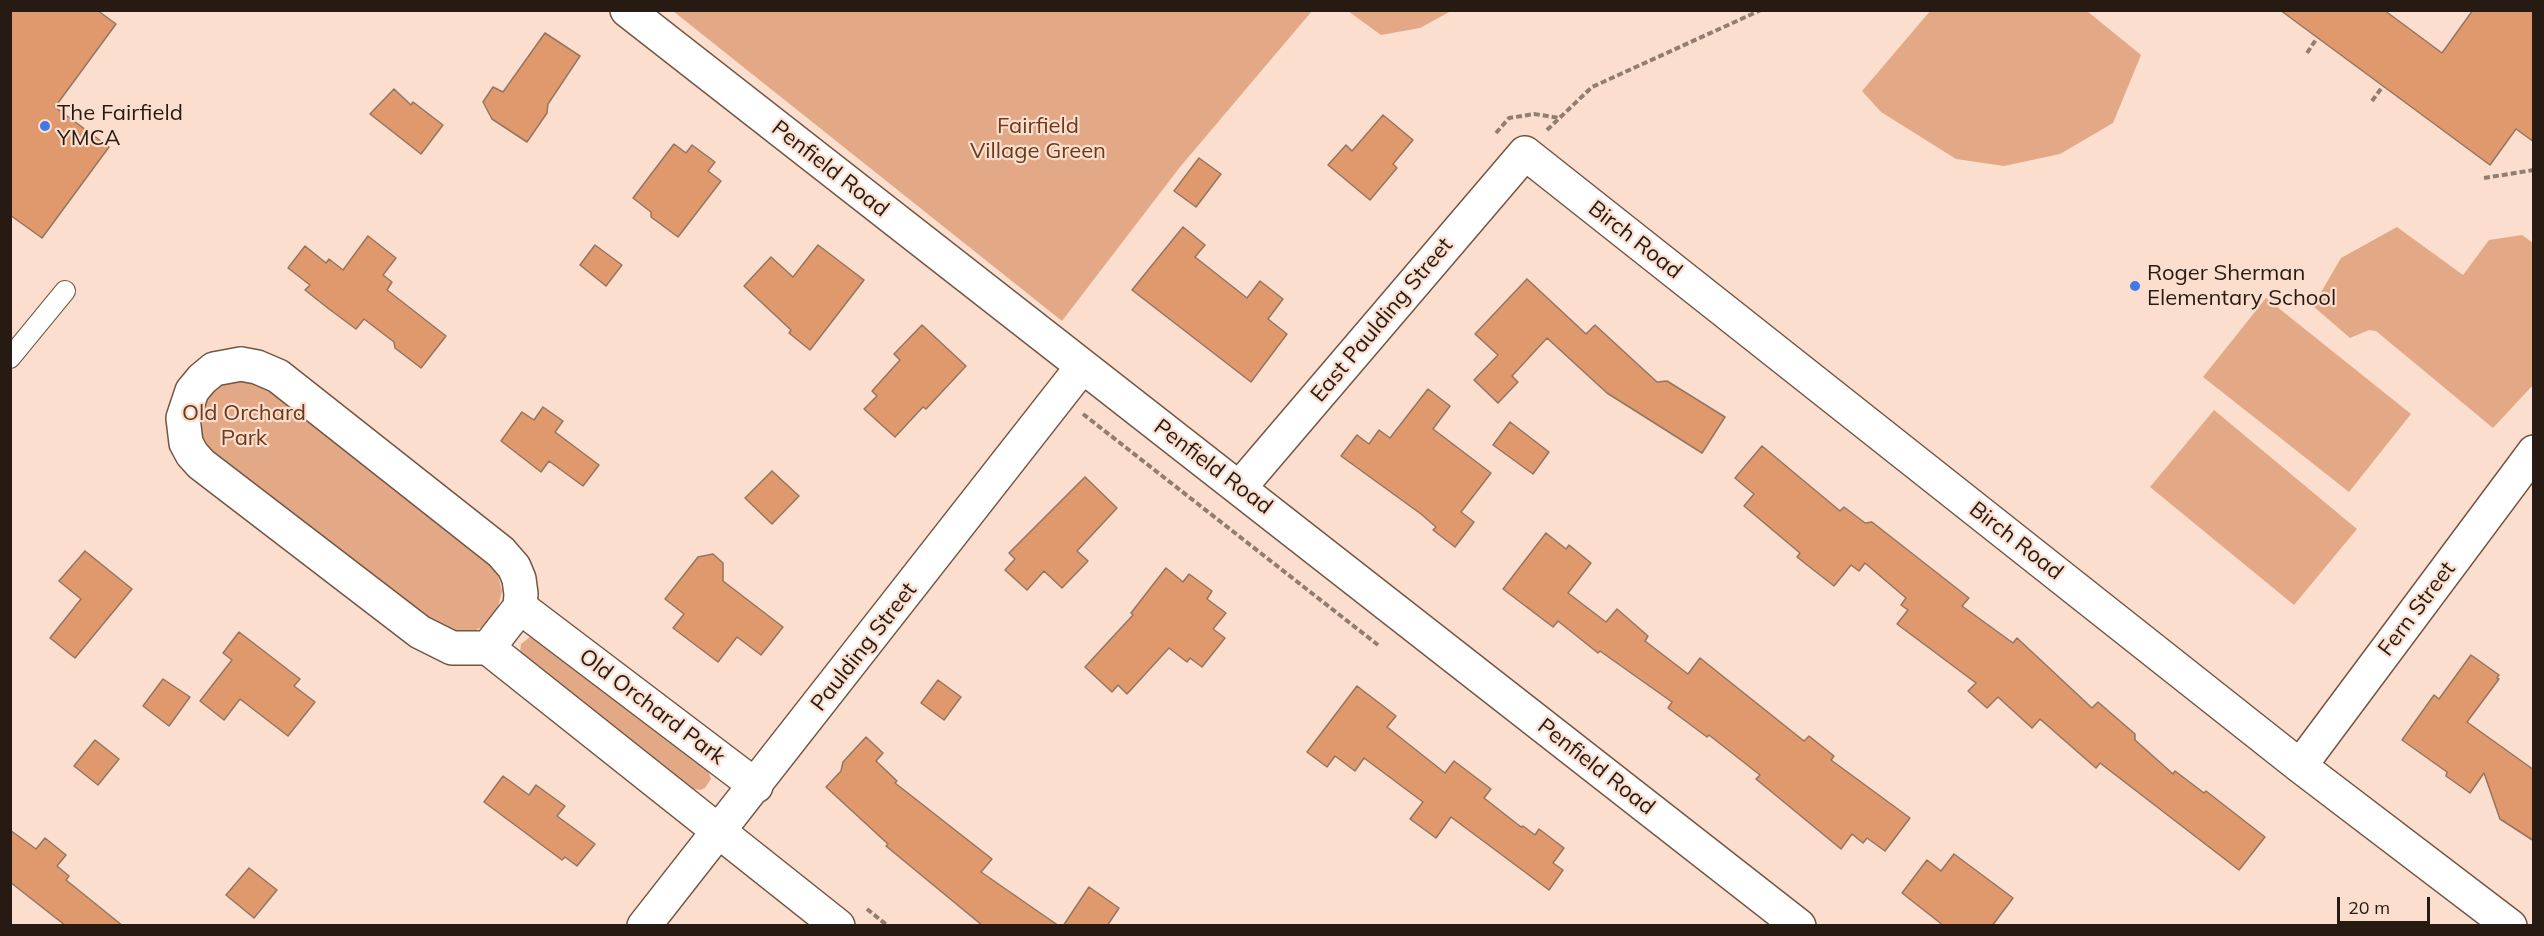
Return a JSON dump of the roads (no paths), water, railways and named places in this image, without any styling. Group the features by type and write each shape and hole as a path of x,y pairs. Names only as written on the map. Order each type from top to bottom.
{"street":[{"name":"Penfield Road","path":"627,10 1799,926"},
{"name":"East Paulding Street","path":"1240,487 1525,153"},
{"name":"Birch Road","path":"1525,153 2300,766 2510,926"},
{"path":"488,648 520,607 519,579 514,567 501,552 278,376 257,367 241,364 214,369 202,379 192,391 183,418 186,443 201,464 420,632 452,648 488,648 838,926"},
{"name":"Paulding Street","path":"644,926 716,831 756,786 1082,367"},
{"name":"Fern Street","path":"2300,766 2534,452"},
{"name":"Old Orchard Park","path":"520,607 756,786"}],"lane":[{"path":"10,358 65,291"}],"place":[{"name":"The Fairfield YMCA","path":"45,126"},
{"name":"Roger Sherman Elementary School","path":"2135,286"}],"park label":[{"name":"Fairfield Village Green","path":"1038,138"}]}
